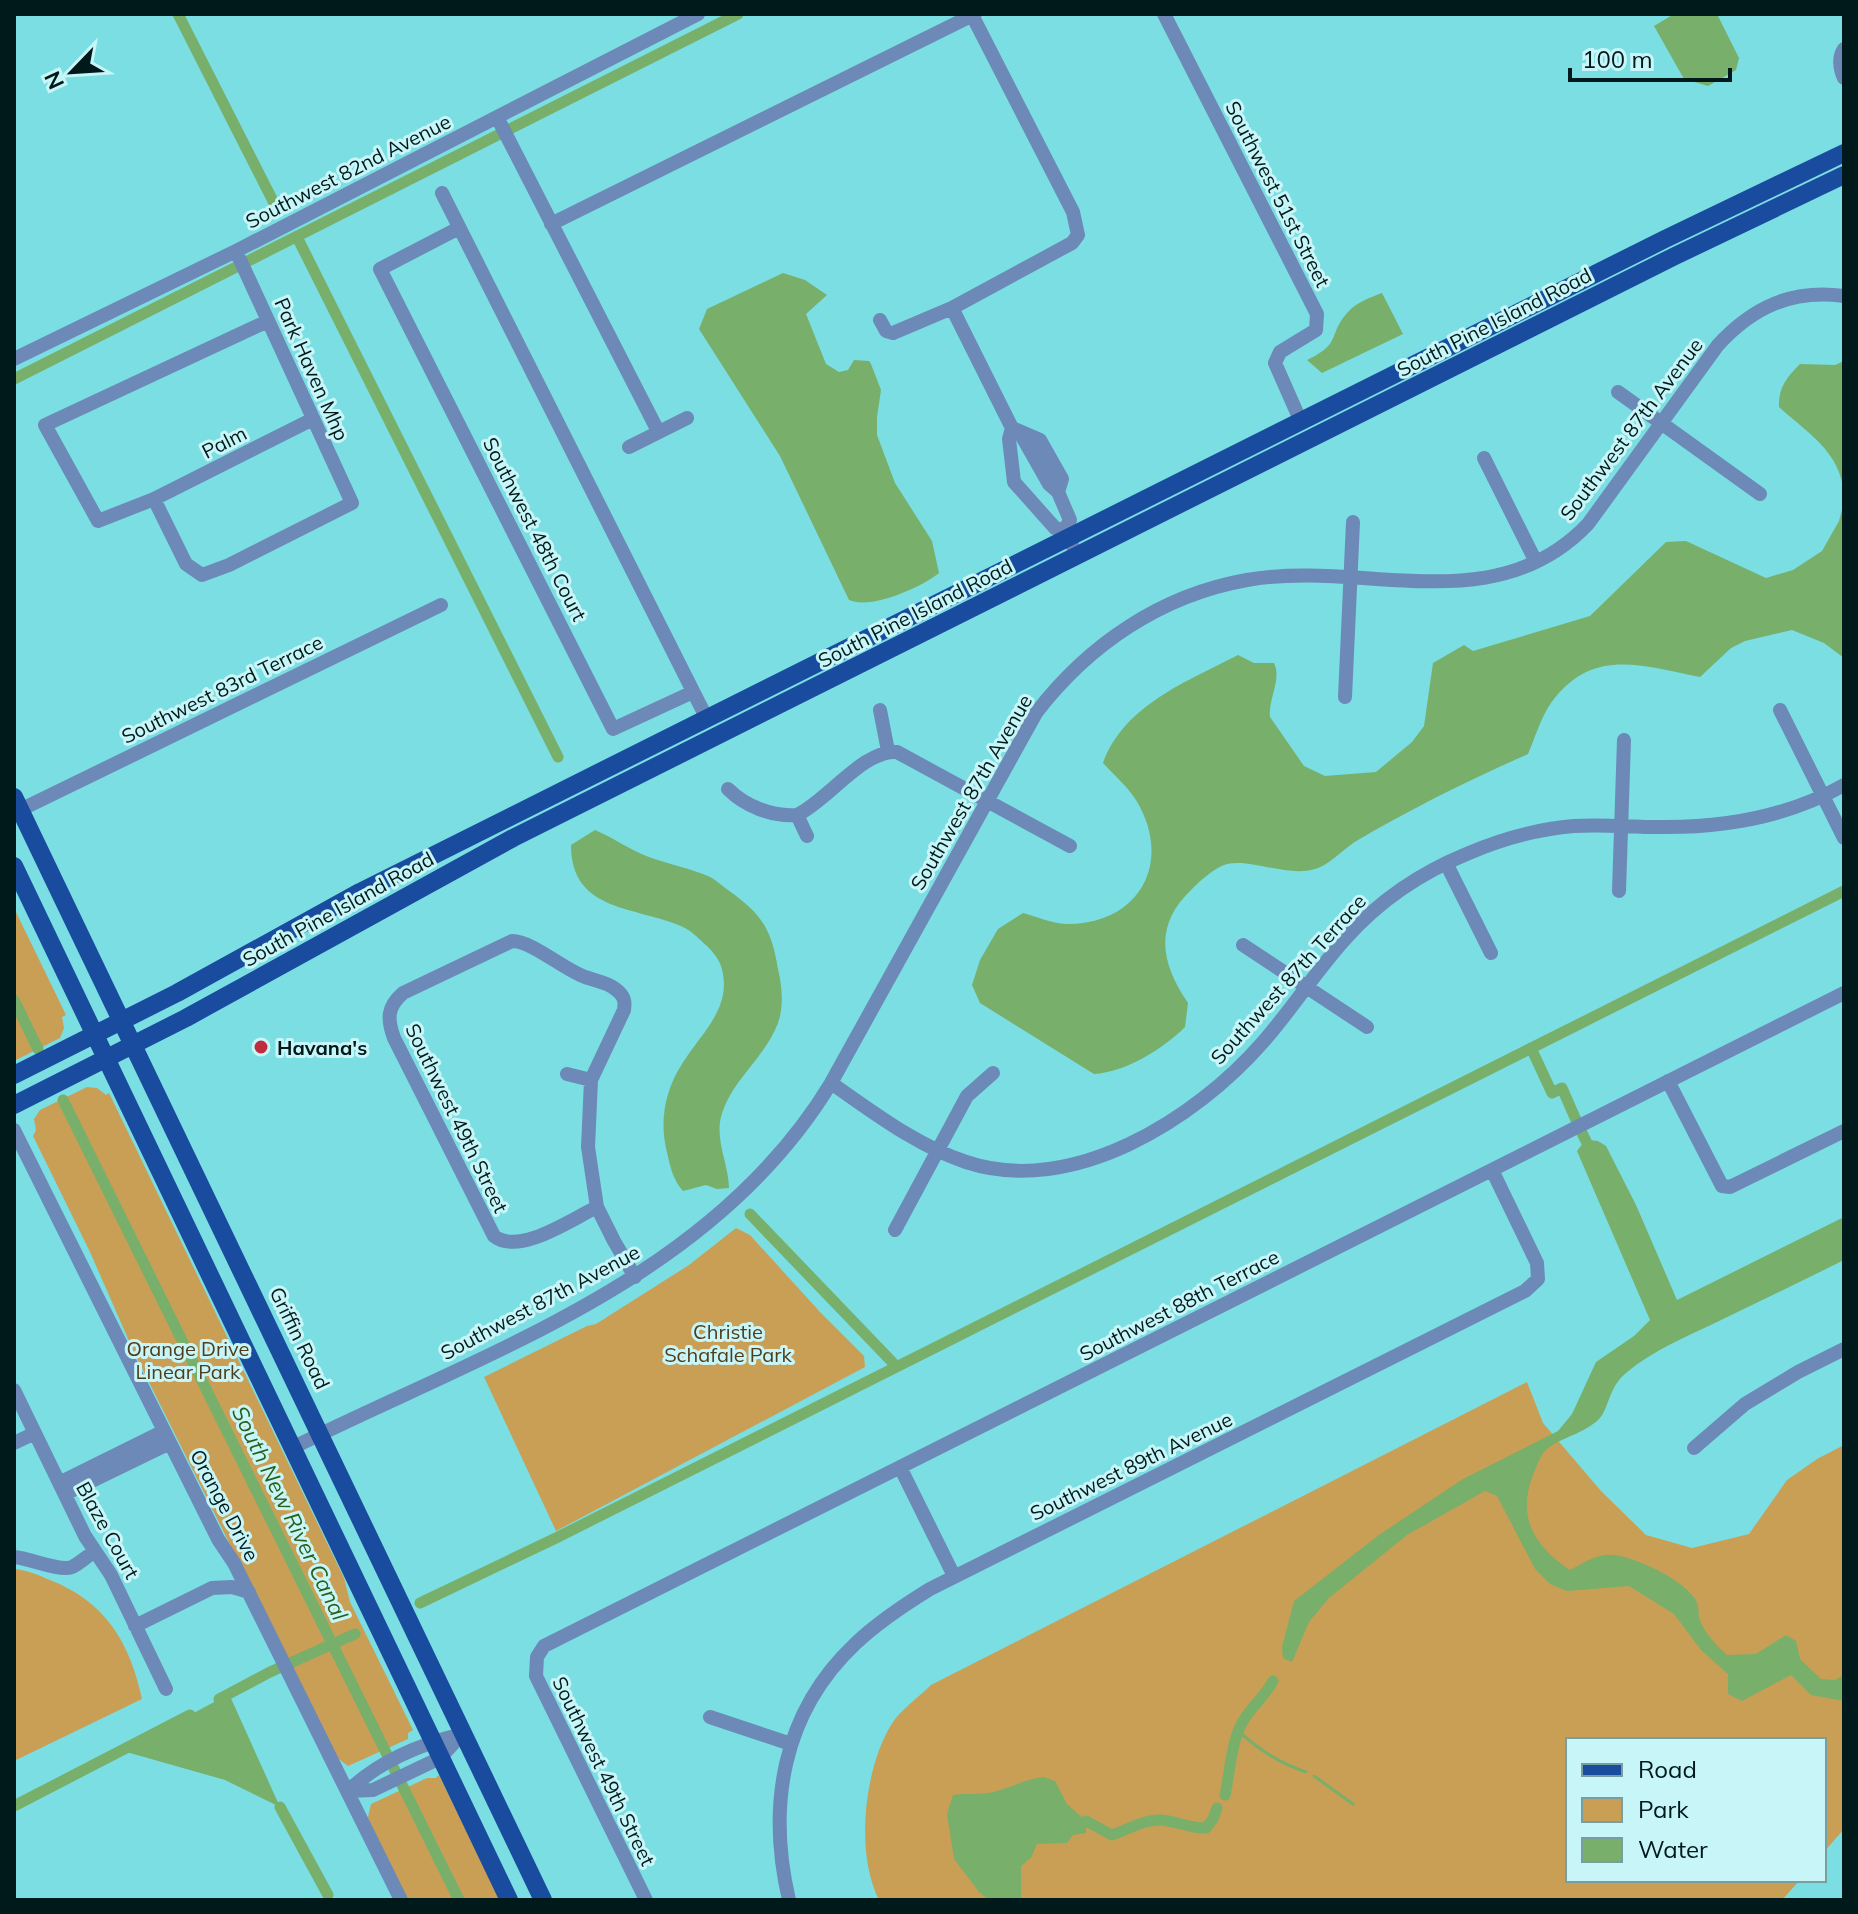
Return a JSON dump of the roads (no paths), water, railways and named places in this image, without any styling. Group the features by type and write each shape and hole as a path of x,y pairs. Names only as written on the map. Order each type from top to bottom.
{"main road":[{"name":"South Pine Island Road","path":"15,1074 95,1035 360,892 826,659 1067,534 1301,422 1844,153"},
{"name":"South Pine Island Road","path":"21,1101 134,1044 513,838 1661,263 1844,175"},
{"path":"826,659 835,678"},
{"name":"Griffin Road","path":"17,804 543,1900"},
{"path":"14,866 294,1447 429,1753 509,1900"}],"street":[{"name":"Southwest 82nd Avenue","path":"14,359 499,122 698,14"},
{"name":"Southwest 51st Street","path":"1164,14 1317,314 1316,330 1280,352 1275,363 1301,422"},
{"path":"551,224 974,15 1073,212 1078,235 1072,243 952,308 893,333 886,331 880,320"},
{"path":"1844,49 1840,54 1844,78"},
{"path":"499,122 658,431"},
{"path":"442,193 707,719"},
{"name":"Southwest 48th Court","path":"459,228 380,269 613,729 693,692"},
{"name":"Park Haven Mhp","path":"154,499 186,564 202,575 229,565 352,503 236,252"},
{"name":"Southwest 87th Avenue","path":"294,1447 542,1327 635,1277 687,1242 751,1186 796,1134 831,1083 1022,736 1050,695 1090,655 1131,624 1176,601 1246,580 1289,576 1471,581 1501,576 1536,562 1566,544 1588,524 1718,345 1747,317 1790,297 1820,294 1844,296"},
{"path":"952,308 1015,429 1040,440 1042,457 1062,479 1058,492 1070,520 1067,534 1077,556"},
{"name":"Palm","path":"268,321 45,425 98,521 154,499 311,420"},
{"path":"1618,392 1760,494"},
{"path":"629,447 687,418"},
{"path":"1015,429 1009,439 1014,482 1055,528 1067,534"},
{"path":"1012,461 1042,457"},
{"path":"1484,458 1536,562"},
{"path":"1345,697 1353,522"},
{"name":"Southwest 83rd Terrace","path":"17,804 441,605"},
{"path":"880,710 888,751"},
{"path":"1780,710 1844,838"},
{"path":"1619,891 1624,740"},
{"path":"728,789 752,807 797,815 873,758 888,751 907,755 1070,846"},
{"name":"Southwest 87th Terrace","path":"831,1083 903,1131 965,1162 1016,1172 1066,1168 1105,1155 1145,1135 1208,1093 1263,1042 1362,921 1399,891 1446,863 1485,846 1530,833 1574,826 1681,827 1741,823 1773,815 1844,785"},
{"path":"797,815 807,836"},
{"path":"1446,863 1491,953"},
{"name":"Southwest 49th Street","path":"591,1080 624,1010 623,998 608,985 570,970 520,941 506,942 403,993 390,1008 388,1019 394,1038 483,1220 499,1241 524,1242 597,1207"},
{"path":"1243,945 1367,1027"},
{"name":"Southwest 88th Terrace","path":"537,1657 550,1642 1844,993"},
{"path":"895,1230 967,1096 993,1073"},
{"path":"567,1074 591,1080 588,1147 597,1207 635,1277"},
{"path":"1668,1081 1722,1186 1730,1187 1844,1131"},
{"name":"Orange Drive","path":"14,1130 218,1539 249,1592 401,1900"},
{"name":"Southwest 89th Avenue","path":"789,1900 780,1864 778,1833 779,1802 791,1744 816,1692 853,1645 908,1603 954,1576 1533,1286 1538,1279 1537,1263 1492,1170"},
{"path":"1694,1448 1745,1404 1844,1349"},
{"name":"Blaze Court","path":"14,1390 94,1552 111,1575 166,1689"},
{"path":"14,1443 35,1433"},
{"path":"62,1488 167,1437"},
{"path":"900,1467 954,1576"},
{"path":"14,1557 70,1568 94,1552"},
{"path":"135,1626 212,1588 232,1587 249,1592"},
{"name":"Southwest 49th Street","path":"537,1657 536,1676 544,1694 646,1900"},
{"path":"710,1717 791,1744"},
{"path":"348,1791 373,1790 462,1734"},
{"path":"348,1791 365,1775 429,1753"}],"water":[{"path":"1674,14 1717,14 1739,58 1736,70 1708,86 1684,79 1654,26"},
{"path":"783,273 805,280 827,295 806,314 826,364 839,372 848,370 854,360 869,361 881,390 877,435 895,483 932,541 939,573 896,596 870,602 849,600 780,456 699,329 707,309"},
{"path":"1382,293 1403,334 1322,373 1307,360 1326,349 1352,309"},
{"path":"1844,361 1844,492 1836,465 1829,454 1779,407 1784,383 1800,364 1835,365"},
{"path":"1844,502 1844,658 1824,643 1792,630 1745,641 1731,648 1700,677 1639,665 1601,667 1584,673 1567,685 1551,703 1528,754 1399,817 1353,843 1318,868 1295,871 1237,863 1217,868 1180,903 1171,916 1167,930 1165,944 1171,973 1188,1003 1185,1027 1155,1051 1119,1069 1094,1074 980,1003 972,985 980,960 998,929 1023,913 1066,924 1092,922 1113,914 1130,902 1143,886 1150,867 1151,846 1147,823 1133,795 1103,763 1126,725 1179,685 1238,655 1254,663 1274,663 1276,676 1270,717 1304,766 1325,776 1376,772 1412,742 1424,726 1433,663 1464,645 1473,651 1590,616 1666,542 1686,541 1766,578 1793,570 1822,551 1839,521"},
{"path":"595,830 642,854 713,879 756,914 772,942 781,982 781,1010 772,1036 732,1092 721,1117 721,1144 729,1188 717,1189 706,1185 683,1191 671,1168 664,1129 665,1106 671,1084 719,1007 724,981 721,966 709,948 686,929 610,904 582,884 574,867 571,845"},
{"path":"1589,1140 1606,1146 1636,1205 1677,1300 1844,1217 1844,1260 1670,1344 1626,1373 1616,1385 1599,1419 1552,1446 1541,1456 1528,1493 1528,1519 1533,1531 1548,1552 1570,1570 1596,1557 1615,1555 1656,1569 1669,1577 1697,1602 1699,1618 1705,1630 1727,1655 1756,1654 1786,1635 1796,1641 1800,1659 1821,1679 1835,1680 1844,1675 1844,1701 1811,1695 1791,1675 1742,1701 1728,1694 1728,1674 1701,1650 1674,1614 1629,1586 1567,1591 1550,1584 1535,1569 1497,1496 1485,1491 1407,1535 1329,1598 1309,1622 1292,1662 1283,1658 1282,1647 1294,1601 1379,1535 1463,1479 1558,1431 1572,1414 1596,1362 1634,1336 1650,1320 1577,1151"},
{"path":"229,1694 280,1807 225,1780 123,1751"},
{"path":"1044,1777 1055,1781 1067,1804 1086,1821 1086,1833 1073,1835 1067,1843 1037,1844 1031,1858 1021,1866 1021,1900 989,1900 979,1892 954,1859 947,1814 953,1795 993,1792"}],"waterway":[{"path":"178,14 275,205"},
{"path":"14,379 738,14"},
{"path":"297,237 558,757"},
{"path":"420,1603 556,1538 1844,891"},
{"name":"South New River Canal","path":"14,1000 38,1049"},
{"path":"1531,1048 1552,1093 1562,1088 1576,1120"},
{"name":"South New River Canal","path":"63,1100 459,1900"},
{"path":"1582,1133 1586,1141"},
{"path":"750,1214 896,1366"},
{"path":"219,1699 355,1634"},
{"path":"1225,1795 1239,1729 1273,1681"},
{"path":"14,1806 190,1715"},
{"path":"1239,1732 1270,1755 1306,1772"},
{"path":"1314,1776 1353,1804"},
{"path":"280,1807 328,1895"},
{"path":"1086,1821 1112,1835 1154,1820 1206,1828 1217,1808"}],"place":[{"name":"Havana's","path":"261,1047"}],"park label":[{"name":"Christie Schafale Park","path":"728,1342"},
{"name":"Orange Drive Linear Park","path":"188,1360"}]}
